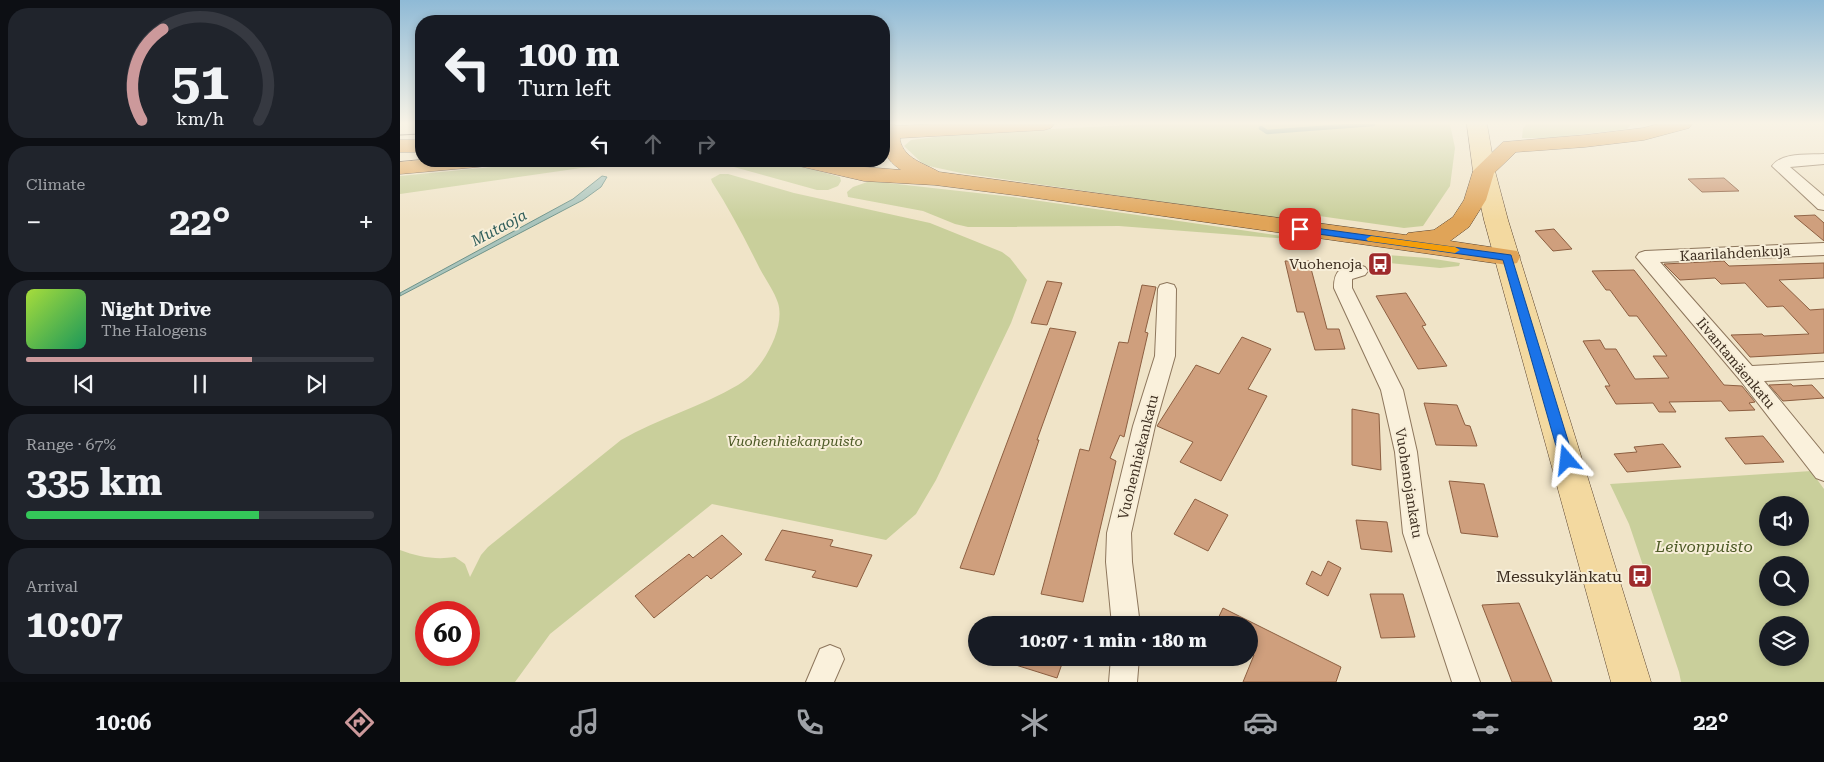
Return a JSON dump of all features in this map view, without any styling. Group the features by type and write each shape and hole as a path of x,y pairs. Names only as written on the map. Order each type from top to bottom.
{"highway":[{"path":"897,156 900,160 935,178"},
{"path":"1379,240 1440,237 1450,231 1468,213 1475,200 1484,171 1500,156"},
{"path":"400,168 415,167"},
{"path":"833,167 864,174 935,178 1022,189 1508,257"},
{"path":"883,167 902,176"}],"main road":[{"path":"1482,156 1496,220 1632,682"}],"street":[{"path":"1824,159 1790,161 1780,166 1824,205"},
{"name":"Kaarilahdenkuja","path":"1645,257 1824,248"},
{"name":"Iivantamäenkatu","path":"1645,257 1747,374 1824,470"},
{"name":"Vuohenojankatu","path":"1359,271 1349,272 1343,277 1343,288 1392,390 1406,452 1415,533 1466,682"},
{"name":"Vuohenhiekankatu","path":"1125,616 1119,562 1119,533 1144,426 1165,356 1168,316 1167,289"},
{"path":"1747,374 1824,370"},
{"path":"1123,682 1124,666"}],"green space":[{"path":"914,156 1454,156 1450,186 1423,226 1404,228 1298,213 1292,217 1267,217 961,173 924,165"},
{"path":"492,167 600,167 400,194 400,176"},
{"path":"734,167 804,167 840,177 841,181 838,186 828,190 817,190"},
{"name":"Vuohenhiekanpuisto","path":"720,174 728,174 794,193 930,223 1002,252 1010,258 1027,280 1011,323 936,480 916,514 886,540 712,504 550,634 515,682 400,682 400,550 427,557 455,557 465,564 470,577 481,555 488,547 621,440 738,385 755,370 770,349 778,325 780,313 778,303 711,179"},
{"path":"870,181 1013,197 1316,241 1119,226 968,227 955,224 923,211 848,197 847,192 853,187"},
{"path":"1387,255 1460,263 1459,266 1440,268 1389,263"},
{"name":"Leivonpuisto","path":"1811,471 1824,489 1824,682 1681,682 1629,524 1610,484"}],"water":[{"path":"602,176 607,177 601,187 583,200 400,296 400,293 573,199"}],"building":[{"path":"1724,178 1739,191 1702,192 1688,179"},
{"path":"1815,215 1824,223 1824,241 1794,216"},
{"path":"1554,229 1572,249 1553,251 1535,231"},
{"path":"1285,261 1309,261 1327,329 1339,329 1345,349 1315,350 1304,312 1297,312"},
{"path":"1724,261 1729,266 1824,263 1824,278 1779,280 1810,310 1824,309 1824,353 1750,357 1731,335 1809,334 1783,306 1767,307 1745,283 1721,284 1715,278 1680,280 1664,264"},
{"path":"1634,270 1724,385 1742,386 1755,402 1749,403 1755,410 1729,411 1721,401 1669,402 1676,412 1659,412 1653,403 1616,404 1605,386 1610,386 1583,341 1600,340 1605,349 1616,349 1635,379 1669,378 1653,356 1667,356 1637,316 1629,316 1610,290 1606,290 1592,271"},
{"path":"1047,281 1062,283 1047,325 1031,323"},
{"path":"1142,285 1156,287 1145,332 1148,333 1124,437 1120,435 1110,458 1116,461 1083,602 1041,594 1080,449 1089,451 1119,342 1128,343"},
{"path":"1406,293 1426,325 1422,326 1447,366 1418,369 1376,296"},
{"path":"1050,328 1076,332 1037,440 1039,440 994,575 960,568"},
{"path":"1242,337 1271,349 1248,389 1267,396 1221,481 1180,462 1193,442 1157,426 1196,365 1219,374"},
{"path":"1791,384 1793,386 1812,385 1824,398 1783,401 1769,385"},
{"path":"1424,403 1457,405 1465,425 1470,426 1477,446 1436,445"},
{"path":"1352,409 1379,414 1381,470 1352,465"},
{"path":"1763,436 1784,462 1745,464 1725,438"},
{"path":"1663,444 1681,467 1627,472 1614,454 1637,452 1634,447"},
{"path":"1449,481 1484,484 1498,537 1461,533"},
{"path":"1195,499 1228,515 1208,551 1174,534"},
{"path":"1356,520 1387,522 1392,552 1361,549"},
{"path":"782,530 833,540 830,546 872,555 857,587 812,577 816,571 765,560"},
{"path":"722,535 742,554 711,579 707,575 654,618 635,596 689,554 693,558"},
{"path":"1328,561 1341,568 1328,596 1306,584 1312,571 1321,576"},
{"path":"1370,594 1403,594 1415,637 1381,638"},
{"path":"1519,603 1552,682 1512,682 1482,605"},
{"path":"1223,608 1239,616 1219,616"},
{"path":"1258,626 1341,667 1336,682 1243,682 1250,666 1258,666"},
{"path":"1019,666 1061,666 1057,678"}],"slow traffic":[{"path":"1371,239 1455,250"}],"place":[{"name":"Vuohenoja","path":"1380,264"},
{"name":"Messukylänkatu","path":"1640,576"}],"route":[{"path":"1300,229 1508,257 1567,460"}],"water label":[{"name":"Mutaoja","path":"499,228"}]}
